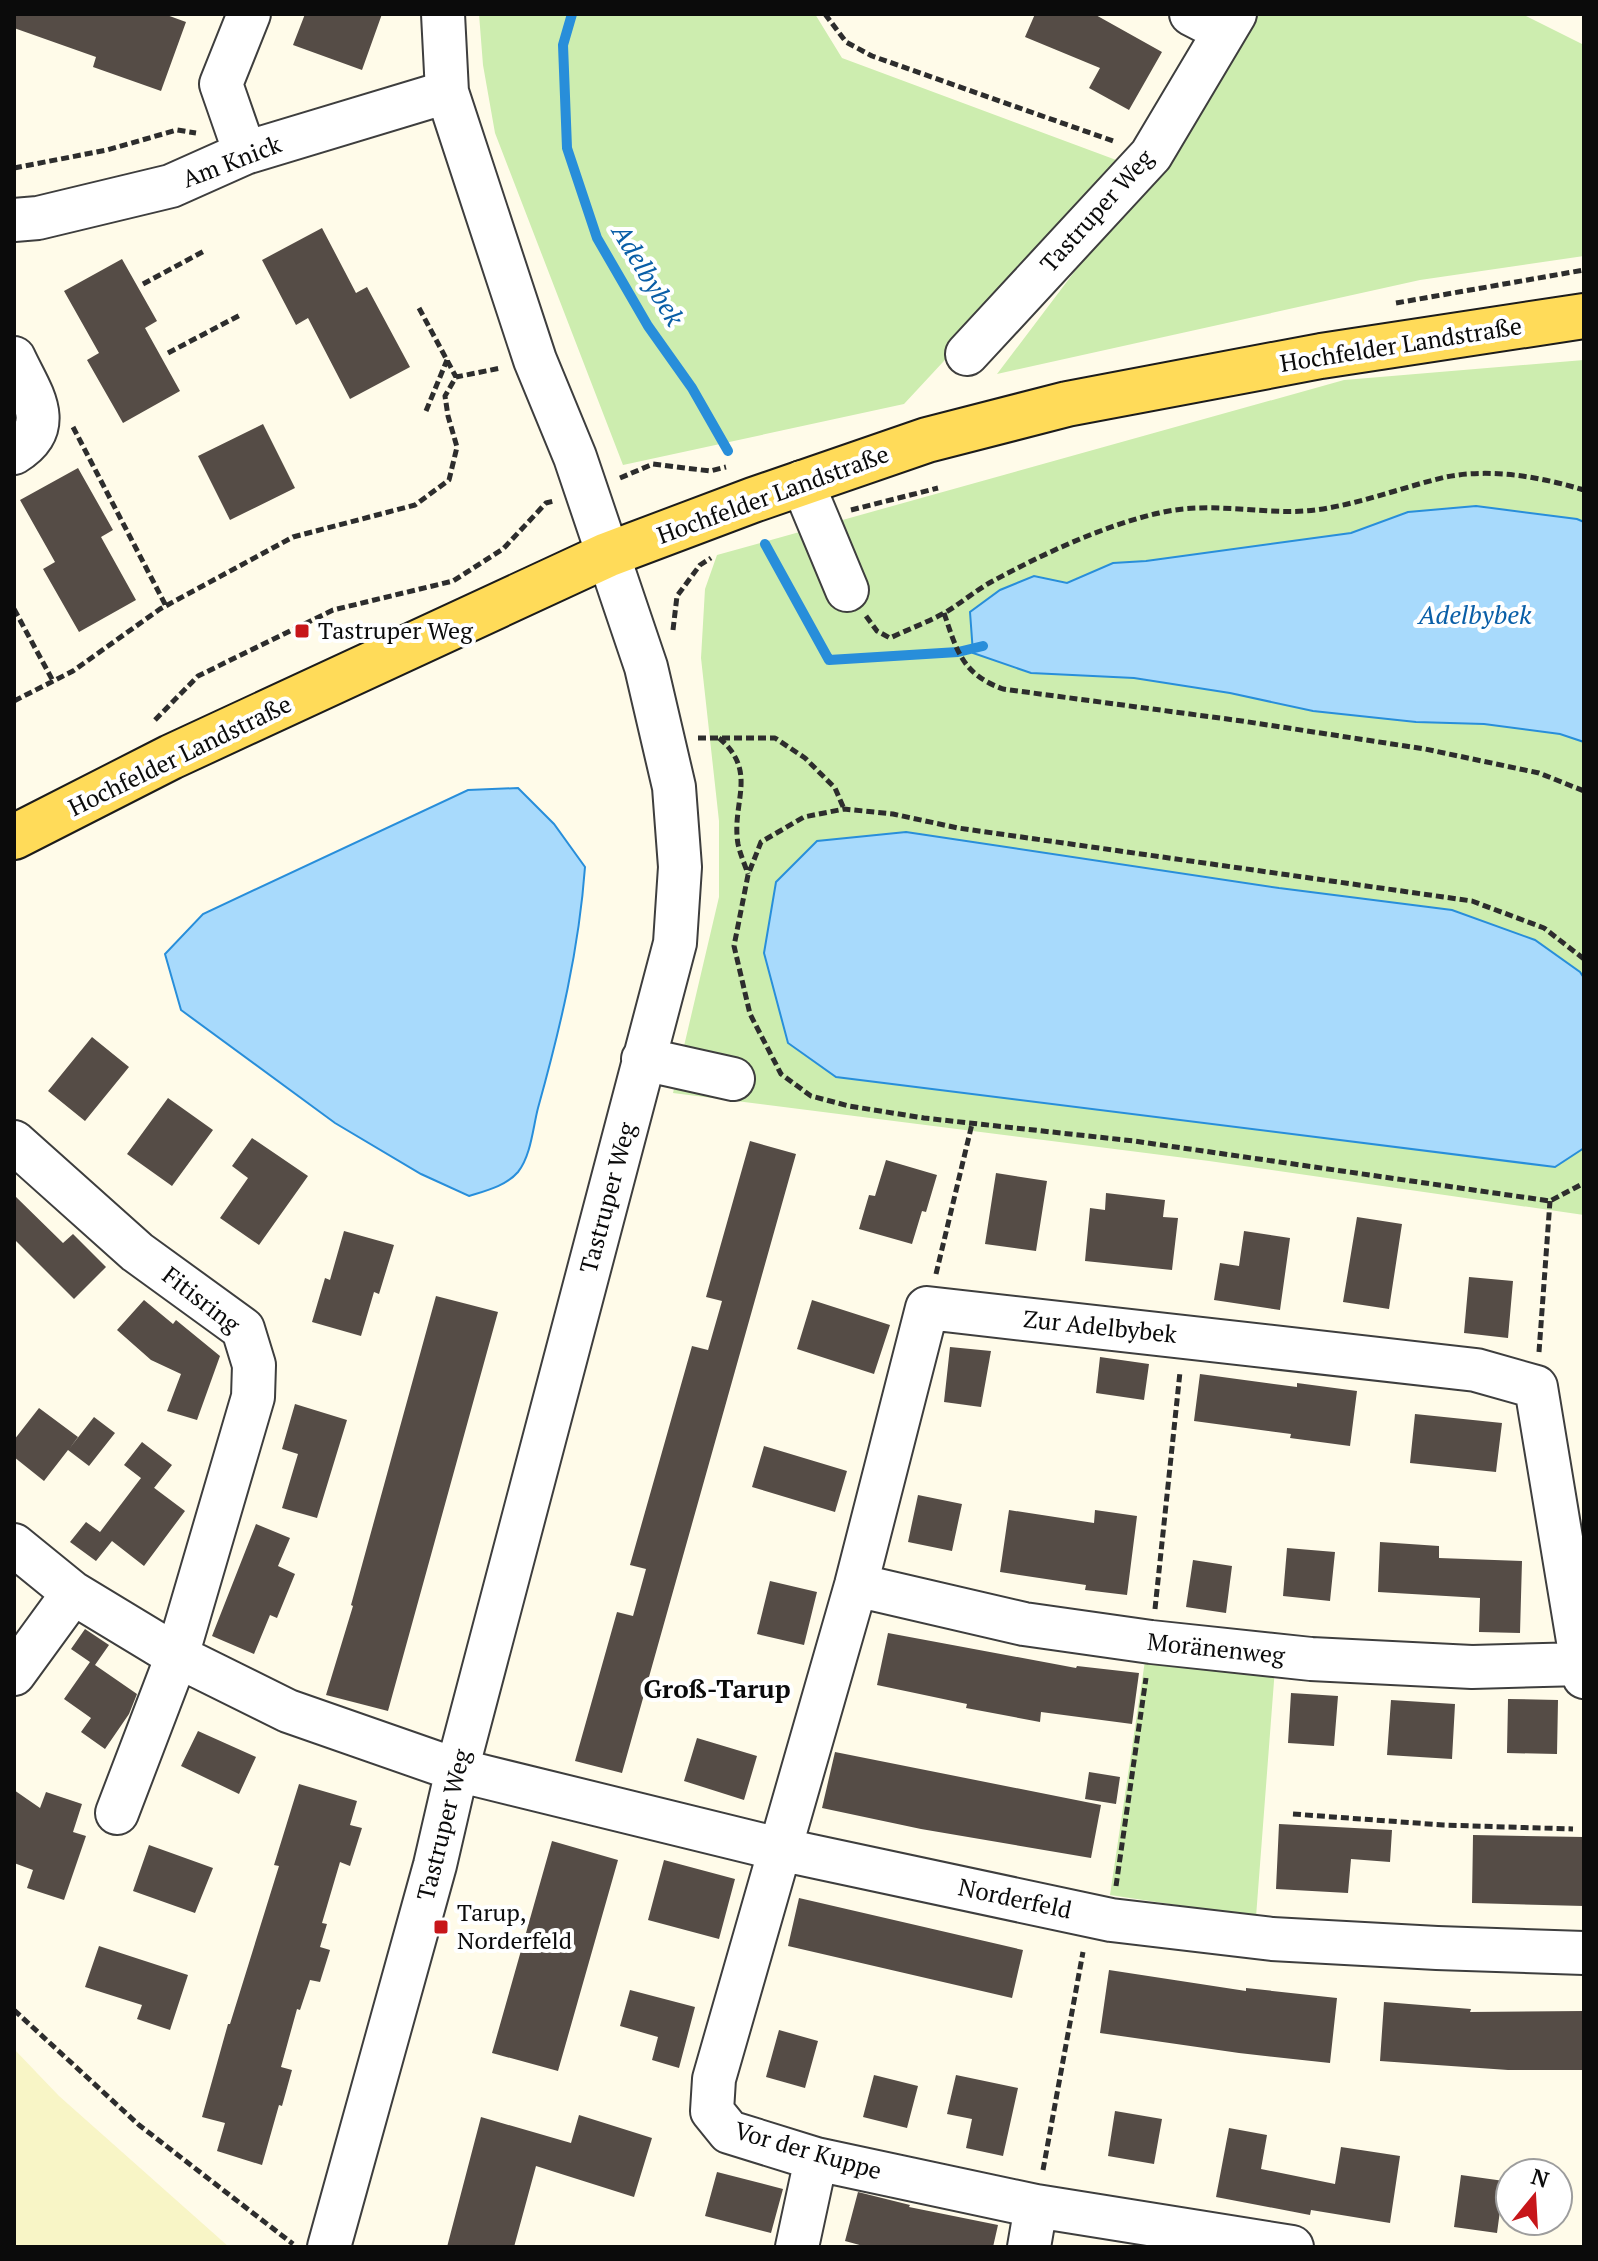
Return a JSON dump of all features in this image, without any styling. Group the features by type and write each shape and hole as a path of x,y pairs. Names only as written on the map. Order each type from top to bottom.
{"main road":[{"name":"Hochfelder Landstraße","path":"14,837 171,757 607,555 810,501 927,440 1067,404 1321,356 1584,316"}],"street":[{"path":"240,140 221,84 249,14"},
{"name":"Tastruper Weg","path":"329,2247 431,1880 457,1770 675,943 680,867 674,787 646,667 575,457 535,360 447,92 443,14"},
{"name":"Tastruper Weg","path":"967,354 1151,155 1217,20"},
{"name":"Am Knick","path":"14,220 38,218 171,186 240,140 447,92"},
{"path":"14,358 38,409 39,422 34,435 14,453"},
{"path":"810,501 847,590"},
{"path":"643,1059 733,1079"},
{"name":"Fitisring","path":"14,1142 137,1252 243,1329 254,1365 253,1397 177,1656 117,1813"},
{"path":"779,1849 856,1585 927,1308"},
{"name":"Zur Adelbybek","path":"927,1308 1476,1370 1536,1387"},
{"path":"1536,1387 1583,1670"},
{"path":"14,1545 73,1593 177,1656 288,1711 457,1770"},
{"name":"Moränenweg","path":"856,1585 1024,1624 1151,1642 1311,1659 1583,1670"},
{"path":"14,1674 73,1593"},
{"name":"Norderfeld","path":"457,1770 779,1849 1100,1918 1272,1939 1584,1953"},
{"name":"Vor der Kuppe","path":"779,1849 714,2079 712,2111 729,2132 816,2159 1036,2206 1249,2243 1292,2247"},
{"path":"797,2247 816,2159"},
{"path":"1029,2247 1036,2206"}],"path":[{"path":"825,14 846,42 872,56 1151,155"},
{"path":"14,168 107,150 177,130 240,140"},
{"path":"143,284 206,250"},
{"path":"14,701 73,671 166,606 293,537 415,505 449,480 457,447 445,396 456,377 419,308"},
{"path":"168,353 242,314"},
{"path":"426,411 447,359"},
{"path":"38,409 69,419 166,606"},
{"path":"847,590 877,631 890,638 944,613 989,583 1035,560 1113,527 1160,513 1194,507 1248,507 1296,513 1449,477 1498,473 1561,483 1584,490"},
{"path":"810,501 938,488"},
{"path":"148,728 198,676 333,610 453,581 503,549 546,503"},
{"path":"673,636 677,596 700,565 712,557"},
{"path":"14,609 53,681"},
{"path":"944,613 958,652 968,668 984,682 1003,689 1425,749 1539,773 1584,791"},
{"path":"14,626 21,622"},
{"path":"748,875 738,843 741,766 731,748 718,737 775,738 805,758 835,788 844,809"},
{"path":"1584,959 1544,928 1472,901 844,809 804,817 761,842 748,875 734,946 750,1014 781,1074 811,1096 836,1103 972,1124 1134,1141 1550,1201 1584,1183"},
{"path":"927,1308 972,1124"},
{"path":"1536,1387 1550,1201"},
{"path":"1036,2206 1100,1918 1151,1642 1184,1335"},
{"path":"1293,1814 1443,1825 1573,1829"},
{"path":"14,2010 139,2125 297,2247"}],"shaded area":[{"path":"14,2049 59,2096 229,2247 14,2247"}],"green space":[{"path":"479,14 815,14 842,58 1127,164 904,404 623,465 495,133 483,65"},
{"path":"1251,14 1522,14 1584,45 1584,256 1420,280 997,374 1171,144"},
{"path":"1584,360 1584,1215 1209,1161 673,1093 719,897 719,821 701,658 705,589 717,555 1344,380"},
{"path":"1146,1654 1275,1668 1256,1917 1110,1895"}],"water":[{"name":"Adelbybek","path":"1476,506 1584,522 1584,742 1560,734 1484,724 1416,722 1313,711 1230,693 1134,678 1031,673 973,653 970,612 1000,590 1034,576 1067,583 1113,563 1351,533 1408,512"},
{"path":"518,788 554,824 585,867 582,898 568,989 526,1158 508,1181 469,1196 421,1174 335,1123 181,1010 165,954 203,914 468,790"},
{"path":"906,832 1279,888 1452,910 1535,940 1584,978 1584,1148 1555,1167 836,1077 788,1043 764,953 776,882 817,841"}],"building":[{"path":"14,14 164,14 186,22 161,91 93,67 96,57 14,28"},
{"path":"305,14 382,14 362,70 293,45"},
{"path":"1035,14 1094,14 1162,52 1129,110 1089,88 1100,68 1025,37"},
{"path":"322,228 356,293 367,287 410,367 350,399 308,318 296,325 262,260"},
{"path":"122,259 157,321 145,328 180,391 123,423 87,360 99,353 64,291"},
{"path":"263,424 295,488 230,520 198,456"},
{"path":"78,468 113,530 101,537 136,600 79,632 43,569 55,562 20,500"},
{"path":"92,1037 129,1067 85,1121 48,1091"},
{"path":"168,1098 213,1130 172,1186 127,1154"},
{"path":"252,1138 308,1176 259,1245 220,1218 248,1178 232,1166"},
{"path":"750,1141 796,1154 622,1773 575,1761 617,1612 633,1616 646,1569 630,1565 692,1346 708,1350 722,1301 706,1297"},
{"path":"886,1160 937,1175 912,1244 859,1229 869,1195 875,1196"},
{"path":"996,1173 1047,1181 1036,1251 985,1244"},
{"path":"1106,1193 1165,1200 1163,1217 1178,1218 1172,1270 1085,1261 1090,1208 1105,1210"},
{"path":"14,1195 63,1243 73,1234 106,1267 74,1299 14,1239"},
{"path":"1357,1217 1402,1224 1389,1309 1343,1302"},
{"path":"344,1231 394,1245 379,1294 374,1292 361,1336 312,1322 325,1278 330,1280"},
{"path":"1244,1231 1290,1238 1280,1310 1214,1300 1220,1263 1239,1266"},
{"path":"1469,1277 1513,1281 1508,1338 1464,1333"},
{"path":"436,1296 498,1312 388,1711 326,1695"},
{"path":"144,1300 173,1324 176,1320 220,1356 197,1420 167,1411 181,1374 151,1360 117,1330"},
{"path":"812,1300 890,1325 874,1374 797,1349"},
{"path":"950,1347 991,1351 981,1407 944,1402"},
{"path":"1100,1357 1149,1364 1144,1400 1096,1393"},
{"path":"1200,1374 1297,1387 1297,1383 1357,1391 1350,1446 1290,1438 1291,1434 1194,1421"},
{"path":"295,1404 347,1420 317,1518 282,1508 298,1454 282,1449"},
{"path":"39,1408 78,1437 69,1449 94,1417 115,1433 89,1466 68,1450 44,1481 14,1457 14,1440"},
{"path":"1415,1414 1502,1423 1496,1472 1410,1463"},
{"path":"142,1442 172,1465 154,1488 124,1465"},
{"path":"764,1446 847,1471 835,1512 752,1487"},
{"path":"141,1478 185,1511 144,1566 112,1541 96,1561 70,1542 86,1522 100,1532"},
{"path":"918,1495 962,1504 952,1551 908,1542"},
{"path":"1009,1510 1094,1523 1095,1510 1137,1516 1127,1595 1085,1590 1086,1585 1000,1572"},
{"path":"256,1524 290,1538 278,1566 295,1574 277,1618 270,1615 254,1654 212,1636"},
{"path":"1380,1542 1439,1546 1439,1558 1522,1561 1520,1633 1479,1632 1480,1598 1378,1592"},
{"path":"1287,1548 1335,1552 1330,1601 1283,1596"},
{"path":"1193,1560 1232,1566 1226,1613 1186,1607"},
{"path":"770,1581 817,1592 804,1645 757,1634"},
{"path":"85,1629 109,1645 95,1665 137,1694 129,1714 105,1749 81,1732 91,1718 64,1699 90,1662 71,1649"},
{"path":"888,1633 1076,1668 1139,1673 1132,1724 1041,1712 1040,1722 966,1708 967,1704 877,1685"},
{"path":"1291,1693 1338,1696 1334,1746 1288,1743"},
{"path":"1508,1699 1558,1700 1557,1754 1507,1753"},
{"path":"1391,1700 1455,1704 1452,1759 1387,1755"},
{"path":"198,1731 256,1757 239,1794 181,1766"},
{"path":"697,1738 757,1756 744,1800 684,1781"},
{"path":"835,1752 1101,1805 1091,1858 921,1829 822,1808"},
{"path":"1089,1772 1120,1777 1116,1804 1085,1799"},
{"path":"299,1784 357,1801 350,1825 362,1828 350,1866 340,1862 322,1923 327,1924 320,1947 330,1950 320,1982 310,1980 300,2010 297,2009 281,2067 292,2070 262,2165 217,2151 225,2123 202,2117 228,2024 279,1866 274,1865"},
{"path":"14,1790 40,1808 46,1792 82,1804 73,1832 86,1836 64,1900 27,1888 33,1870 14,1863"},
{"path":"1279,1824 1392,1830 1390,1862 1351,1859 1348,1893 1276,1889"},
{"path":"1473,1835 1584,1837 1584,1906 1472,1903"},
{"path":"552,1841 618,1860 558,2071 492,2053"},
{"path":"149,1845 213,1868 195,1913 133,1891"},
{"path":"664,1860 735,1879 719,1939 648,1920"},
{"path":"799,1898 1023,1950 1012,1998 788,1946"},
{"path":"99,1946 188,1975 170,2030 137,2019 142,2005 85,1987"},
{"path":"1109,1970 1246,1991 1246,1988 1337,1998 1330,2063 1100,2033"},
{"path":"630,1990 695,2007 679,2068 652,2060 658,2037 620,2026"},
{"path":"1384,2002 1471,2009 1470,2012 1584,2011 1584,2070 1508,2070 1380,2061"},
{"path":"779,2030 818,2041 805,2088 766,2077"},
{"path":"874,2075 918,2086 907,2128 863,2117"},
{"path":"956,2075 1018,2088 1003,2156 966,2148 972,2119 947,2114"},
{"path":"1115,2111 1162,2119 1154,2164 1108,2156"},
{"path":"579,2115 652,2138 634,2197 536,2166 514,2247 447,2247 481,2117 571,2143"},
{"path":"1229,2128 1267,2135 1261,2169 1335,2184 1341,2147 1400,2156 1390,2223 1311,2210 1310,2215 1216,2197"},
{"path":"717,2172 783,2189 771,2233 705,2216"},
{"path":"1461,2175 1494,2180 1494,2233 1454,2227"},
{"path":"858,2192 909,2207 998,2225 993,2247 867,2247 845,2241"}],"waterway":[{"name":"Adelbybek","path":"572,14 563,45 567,148 597,238 648,326 692,388 728,451"},
{"name":"Adelbybek","path":"765,544 829,660 958,652 983,646"}],"place":[{"name":"Tastruper Weg","path":"302,631"},
{"name":"Tarup, Norderfeld","path":"441,1927"}],"district":[{"name":"Groß-Tarup","path":"717,1689"}]}
